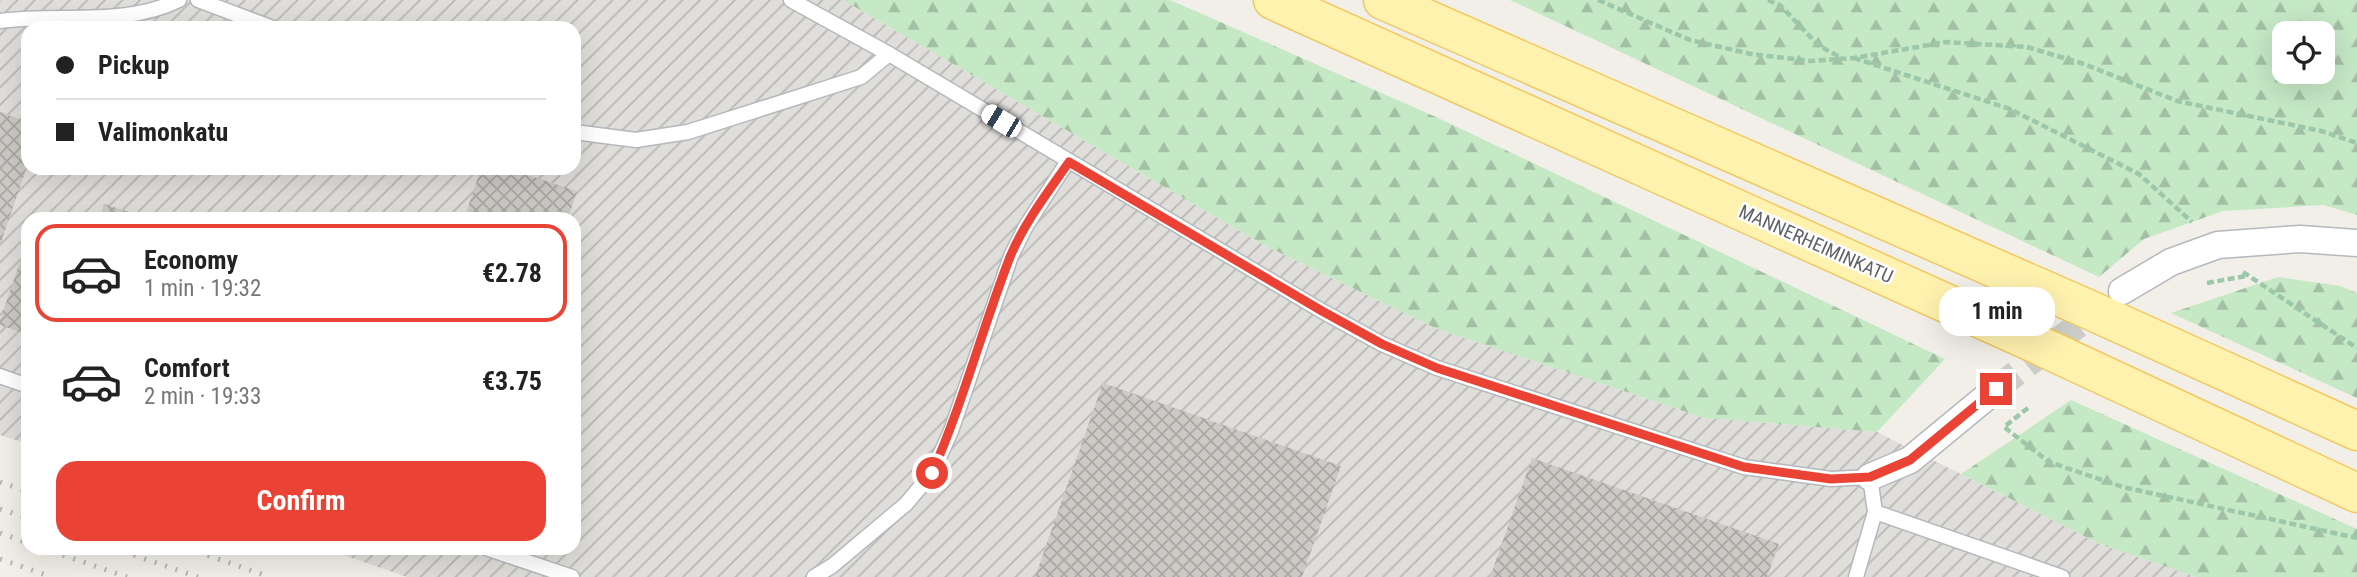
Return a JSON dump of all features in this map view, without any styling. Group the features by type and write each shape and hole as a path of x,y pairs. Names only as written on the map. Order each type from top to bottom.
{"main road":[{"name":"MANNERHEIMINKATU","path":"1273,0 2030,341 2357,493"},
{"path":"1383,0 2077,304 2357,431"}],"street":[{"path":"2122,290 2171,262 2218,245 2300,239 2357,243"},
{"path":"1870,477 1910,460 1996,389"}],"lane":[{"path":"0,21 130,16 160,9 179,0"},
{"path":"198,0 254,21"},
{"path":"791,0 889,54 1382,344 1437,368 1744,467 1831,479 1870,477 1875,512 1856,577"},
{"path":"581,133 636,140 688,132 861,77 889,54"},
{"path":"814,577 832,566 906,504 932,473 951,431 1011,256 1026,226 1069,162"},
{"path":"0,376 21,384"},
{"path":"1875,512 2062,577"},
{"path":"507,555 572,577"}],"path":[{"path":"1598,0 1690,40 1751,54 1811,61 1854,58 1946,42 2027,47 2084,64 2177,101 2320,131 2357,143"},
{"path":"1768,0 1781,6 1819,46 1842,58"},
{"path":"1854,58 2010,109 2139,174 2218,245 2247,276 2357,348"},
{"path":"2202,284 2247,276"},
{"path":"2028,408 2004,427 2049,462 2123,487 2357,538"}],"shaded area":[{"path":"0,0 843,0 1264,245 1437,329 1705,418 1877,432 2100,544 2196,577 407,577 343,555 581,555 581,212 21,212 21,442 0,435"}],"green space":[{"path":"843,0 1170,0 1436,117 1945,359 1877,432 1705,418 1437,329 1264,245"},
{"path":"1510,0 2357,0 2357,215 2324,205 2223,211 2144,239 2099,277"},
{"path":"2278,277 2340,286 2357,293 2357,398 2171,313"},
{"path":"2071,400 2357,529 2357,577 2196,577 2100,544 1961,474"}],"building":[{"path":"0,112 21,120 21,175 24,175 0,245"},
{"path":"479,175 528,175 577,191 570,212 466,212"},
{"path":"104,204 129,212 101,212"},
{"path":"21,259 21,332 0,325"},
{"path":"1103,383 1341,466 1302,577 1035,577"},
{"path":"1532,458 1779,544 1767,577 1490,577"}],"tunnel":[{"path":"1996,389 2105,304"}],"railway":[{"path":"0,482 21,490"},
{"path":"0,509 21,516"},
{"path":"0,533 21,540"},
{"path":"63,555 127,577"},
{"path":"134,555 198,577"},
{"path":"207,555 270,577"},
{"path":"0,559 52,577"}],"route":[{"path":"932,473 951,431 1011,256 1026,226 1069,162 1382,344 1437,368 1744,467 1831,479 1870,477 1910,460 1996,389"}]}
